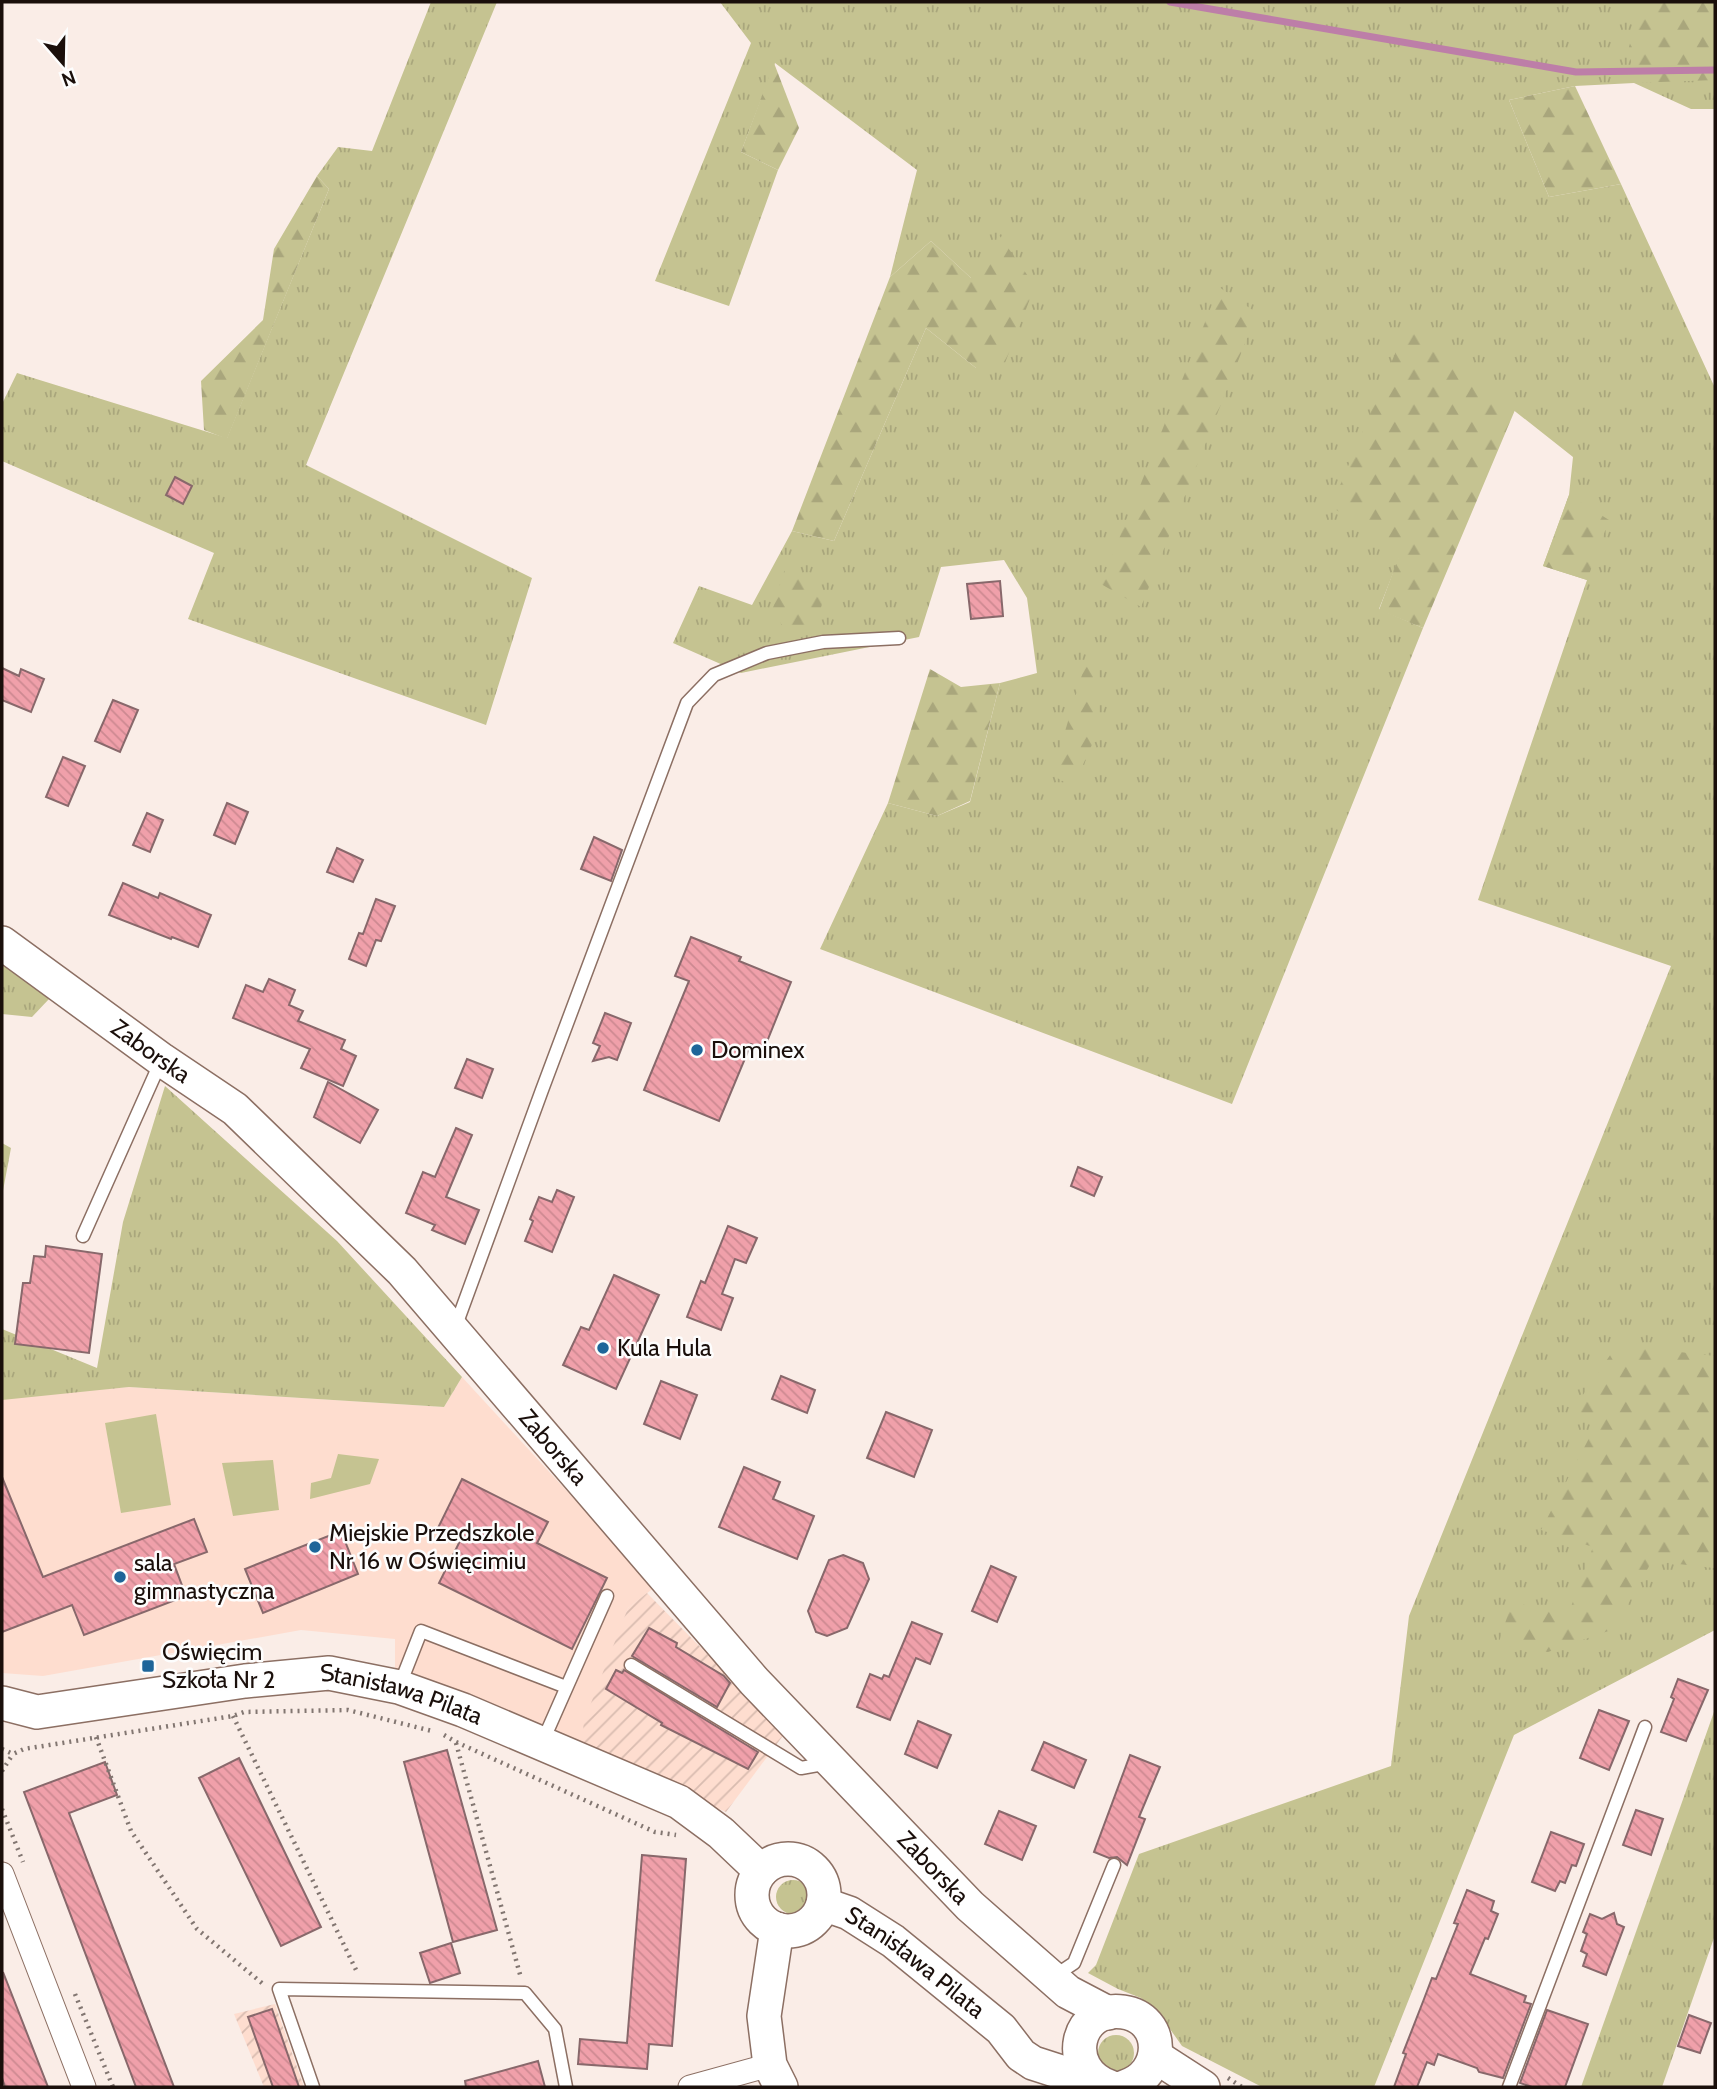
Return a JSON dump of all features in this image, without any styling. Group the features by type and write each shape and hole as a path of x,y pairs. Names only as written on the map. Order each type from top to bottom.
{"street":[{"name":"Zaborska","path":"2,943 162,1060 235,1109 402,1270 754,1681 970,1906 1060,1985 1094,2051"},
{"name":"Stanisława Pilata","path":"2,1703 37,1712 245,1681 329,1673 399,1688 463,1710 679,1802 721,1833 751,1877"},
{"path":"690,2087 776,2076 764,2016 764,1933 766,1924 758,1915 754,1904 752,1893 755,1881 751,1877 782,1860 805,1863 815,1870 821,1880 824,1892 819,1915 800,1929 764,1933"},
{"path":"2,1874 84,2087"},
{"name":"Stanisława Pilata","path":"823,1904 849,1913 893,1941 1001,2029 1042,2046 1094,2051"},
{"path":"1094,2051 1125,2012 1136,2016 1152,2033 1155,2044 1148,2077 1203,2087"}],"lane":[{"path":"454,1332 541,1090 687,703 714,675 766,653 823,642 899,638"},
{"path":"83,1236 162,1060"},
{"path":"542,1744 607,1596"},
{"path":"399,1688 421,1631 566,1687"},
{"path":"631,1665 801,1768 832,1763"},
{"path":"1509,2087 1645,1727"},
{"path":"1060,1985 1074,1964 1114,1865"},
{"path":"313,2087 279,1989 525,1993 555,2029 566,2087"}],"path":[{"path":"2,1771 13,1754 24,1749 233,1716 244,1712 348,1710 443,1734 655,1832 676,1835 686,1840"},
{"path":"233,1716 366,1990"},
{"path":"96,1737 131,1831 197,1929 263,1984 279,1989"},
{"path":"456,1742 525,1993"},
{"path":"2,1749 13,1754"},
{"path":"751,1877 742,1902 764,1933"}],"shaded area":[{"path":"462,1377 655,1587 628,1608 581,1748 395,1670 395,1639 301,1630 43,1676 2,1673 2,1396 129,1387 444,1407"},
{"path":"647,1593 785,1733 726,1812 581,1748 584,1721 628,1608"},
{"path":"275,2004 304,2087 264,2087 234,2014"}],"green space":[{"path":"431,2 497,2 306,465 532,578 486,725 188,619 214,553 2,461 2,404 17,373 227,438 329,189 317,176 338,147 372,151"},
{"path":"720,2 1715,2 1715,109 1691,109 1634,83 1575,86 1509,100 1549,197 1621,184 1715,388 1715,1630 1514,1735 1374,2087 1262,2087 1182,2046 1141,1998 1088,1973 1096,1965 1139,1854 1391,1766 1409,1616 1671,966 1478,900 1587,580 1543,566 1569,495 1573,457 1407,326 1403,548 1379,609 1423,628 1232,1104 820,949 888,803 937,816 970,802 1000,683 1037,673 1027,598 1004,560 941,567 919,637 741,673 673,643 699,586 752,605 792,531 834,541 926,328 976,368 971,278 931,241 890,277 917,170 775,63 741,152 778,170 729,306 655,281 751,43"},
{"path":"1641,2 1715,2 1715,80 1634,83 1629,47"},
{"path":"774,63 799,128 778,170 741,152"},
{"path":"1575,86 1621,184 1549,197 1509,100"},
{"path":"317,176 329,189 227,439 204,430 201,381 263,320 274,249"},
{"path":"999,235 1035,286 1003,368 976,368 926,328 834,541 792,531 890,277 931,241 971,278"},
{"path":"1219,287 1257,313 1141,607 1101,584"},
{"path":"1407,325 1515,410 1423,628 1379,610 1402,548 1331,507"},
{"path":"1569,495 1609,520 1587,580 1543,566"},
{"path":"786,565 826,592 813,632 789,635 772,611"},
{"path":"1099,660 1099,729 1073,787 1052,775 1086,661"},
{"path":"930,669 961,687 1000,683 970,801 937,816 888,803"},
{"path":"2,962 49,999 32,1017 2,1014"},
{"path":"165,1086 337,1241 462,1377 444,1407 129,1387 2,1400 2,1329 97,1368 123,1222"},
{"path":"2,1143 11,1148 2,1196"},
{"path":"1617,1345 1715,1356 1714,1568 1652,1561 1614,1629 1548,1652 1498,1645 1512,1602 1568,1615 1593,1547 1541,1530 1597,1423 1572,1411"},
{"path":"156,1414 171,1505 121,1513 105,1423"},
{"path":"338,1454 379,1459 370,1484 310,1499 311,1483 331,1478"},
{"path":"273,1460 279,1510 233,1516 222,1463"},
{"path":"1715,1709 1715,1935 1662,2087 1581,2087"},
{"path":"793,1880 805,1885 810,1897 805,1909 793,1914 781,1909 776,1897 781,1885"},
{"path":"1116,2035 1128,2041 1134,2053 1128,2065 1116,2071 1104,2065 1098,2053 1104,2041"}],"building":[{"path":"175,477 192,486 183,504 166,495"},
{"path":"1000,581 1003,616 971,619 967,584"},
{"path":"2,668 19,676 21,669 44,679 31,712 2,700"},
{"path":"113,700 138,710 120,752 95,741"},
{"path":"63,757 85,766 68,806 46,797"},
{"path":"227,803 248,812 235,844 214,835"},
{"path":"147,813 163,820 150,852 133,845"},
{"path":"594,837 622,850 611,881 581,869"},
{"path":"337,848 363,860 353,882 327,872"},
{"path":"123,883 158,898 160,893 211,915 198,947 109,915"},
{"path":"376,899 395,906 381,941 376,940 366,966 349,959 359,933 363,934"},
{"path":"691,937 741,957 739,961 791,982 764,1049 751,1044 719,1121 644,1090 689,981 675,976"},
{"path":"269,979 295,990 289,1005 303,1011 298,1021 345,1040 341,1049 356,1056 343,1086 301,1068 310,1049 233,1018 246,985 263,992"},
{"path":"605,1013 631,1023 617,1060 609,1057 593,1061 600,1046 593,1043"},
{"path":"467,1059 493,1069 482,1098 455,1088"},
{"path":"328,1082 378,1110 360,1143 314,1117"},
{"path":"456,1128 472,1135 446,1197 479,1210 465,1244 432,1230 435,1225 406,1213 423,1172 435,1177"},
{"path":"1078,1167 1102,1177 1094,1196 1071,1186"},
{"path":"557,1190 574,1197 552,1252 525,1241 539,1197 552,1202"},
{"path":"728,1226 757,1238 746,1263 735,1259 722,1294 733,1298 721,1330 687,1317 701,1281 705,1283"},
{"path":"46,1246 102,1254 89,1353 15,1344 23,1283 30,1283 34,1256 45,1257"},
{"name":"Kula Hula","path":"614,1275 659,1295 616,1389 563,1365 581,1327 589,1330"},
{"path":"781,1376 815,1390 807,1413 772,1399"},
{"path":"661,1381 697,1395 680,1439 644,1424"},
{"path":"886,1412 932,1430 914,1477 867,1458"},
{"path":"744,1467 780,1482 773,1499 814,1516 797,1559 719,1527"},
{"name":"sala gimnastyczna","path":"2,1477 43,1577 194,1519 207,1552 174,1564 186,1596 84,1635 72,1605 2,1632"},
{"path":"462,1479 548,1522 537,1543 607,1578 572,1649 439,1583 460,1541 437,1530"},
{"name":"Miejskie Przedszkole Nr 16 w Oświęcimiu","path":"341,1531 358,1574 263,1613 245,1569"},
{"path":"843,1555 863,1563 869,1579 847,1628 827,1636 816,1632 808,1611 829,1560"},
{"path":"991,1566 1016,1577 997,1622 972,1611"},
{"path":"912,1622 942,1634 930,1664 916,1658 890,1720 857,1707 870,1674 882,1679 884,1675 889,1677"},
{"path":"649,1628 677,1643 676,1647 724,1676 730,1683 717,1707 632,1656"},
{"path":"616,1670 622,1673 624,1670 758,1752 748,1769 661,1725 662,1723 606,1689"},
{"path":"1678,1679 1708,1690 1686,1741 1661,1732 1674,1699 1671,1697"},
{"path":"1599,1710 1629,1721 1609,1770 1580,1758"},
{"path":"918,1721 951,1735 937,1768 905,1754"},
{"path":"1044,1742 1086,1760 1074,1788 1032,1770"},
{"path":"447,1750 497,1930 453,1942 404,1762"},
{"path":"1130,1755 1160,1767 1139,1817 1145,1819 1127,1865 1117,1857 1109,1858 1094,1852"},
{"path":"239,1758 321,1927 281,1946 199,1778"},
{"path":"105,1762 117,1795 69,1813 174,2087 136,2087 24,1792"},
{"path":"1636,1810 1663,1819 1651,1855 1623,1845"},
{"path":"999,1811 1036,1826 1022,1860 985,1844"},
{"path":"1551,1832 1584,1844 1576,1866 1572,1865 1565,1883 1560,1881 1555,1891 1532,1882"},
{"path":"642,1855 686,1859 672,2046 649,2044 647,2069 578,2064 580,2039 627,2043"},
{"path":"1467,1890 1494,1901 1491,1911 1498,1914 1470,1974 1526,1996 1524,2002 1531,2004 1503,2078 1479,2072 1477,2068 1438,2054 1434,2065 1427,2062 1417,2087 1394,2087 1406,2054 1403,2053 1432,1978 1436,1979 1458,1924 1454,1923"},
{"path":"1614,1913 1617,1924 1624,1927 1606,1975 1583,1966 1587,1954 1581,1951 1587,1934 1583,1932 1590,1914 1602,1919"},
{"path":"451,1943 460,1973 430,1983 420,1953"},
{"path":"3,1972 48,2087 5,2087 2,2078"},
{"path":"272,2009 299,2087 273,2087 248,2017"},
{"path":"1547,2010 1588,2024 1565,2087 1532,2087 1520,2083"},
{"path":"1689,2015 1711,2023 1700,2053 1678,2046"},
{"path":"538,2061 545,2087 466,2087 465,2081"}],"waterway":[{"path":"1170,2 1576,72 1715,70"}],"place":[{"name":"Dominex","path":"697,1050"},
{"name":"Kula Hula","path":"603,1348"},
{"name":"Miejskie Przedszkole Nr 16 w Oświęcimiu","path":"315,1547"},
{"name":"sala gimnastyczna","path":"120,1577"},
{"name":"Oświęcim Szkoła Nr 2","path":"148,1666"}]}
